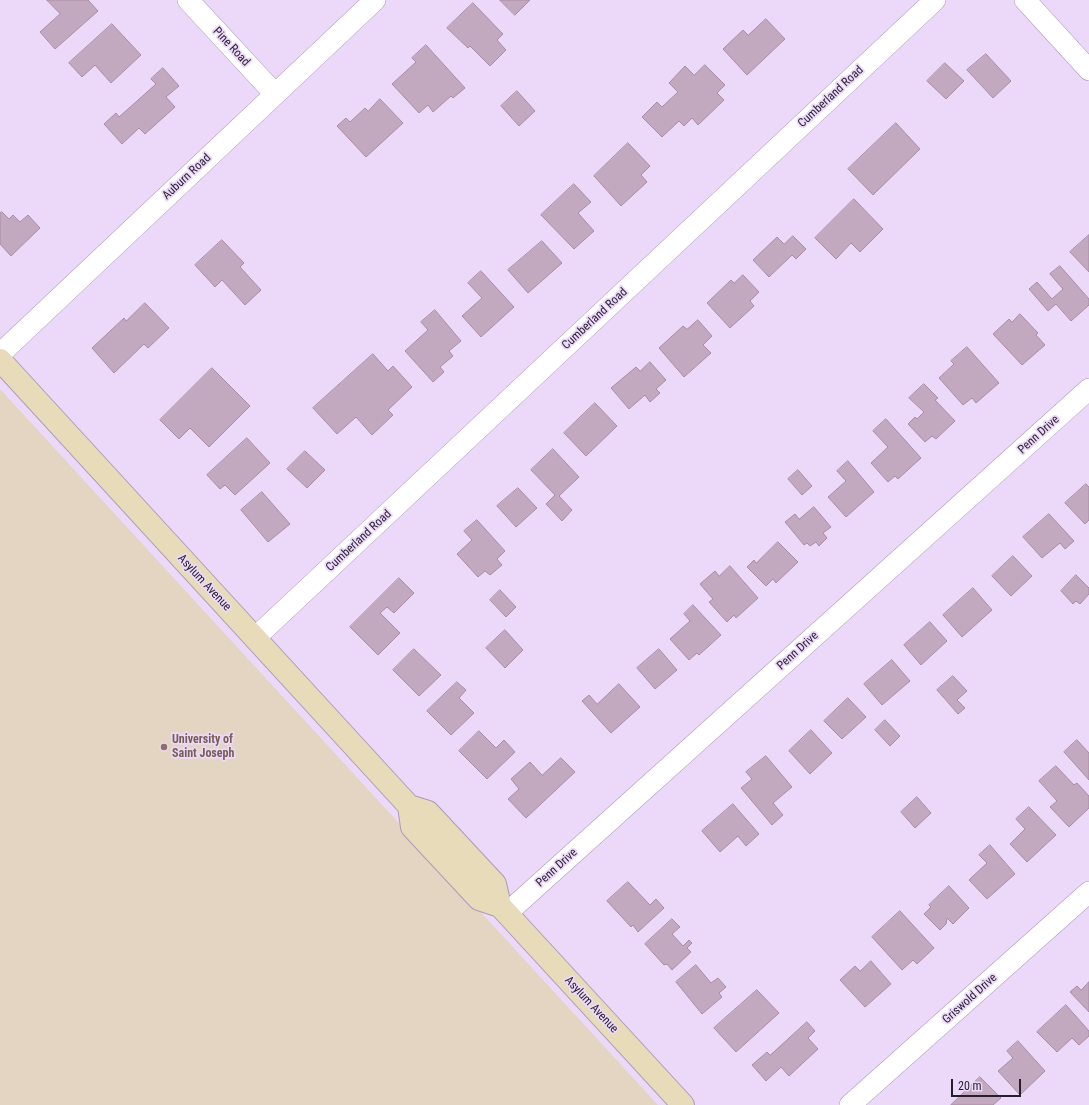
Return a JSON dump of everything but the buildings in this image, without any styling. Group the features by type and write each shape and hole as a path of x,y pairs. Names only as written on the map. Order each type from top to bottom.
{"main road":[{"name":"Asylum Avenue","path":"0,360 409,806 412,827 480,899 503,909 683,1105"}],"street":[{"name":"Pine Road","path":"188,0 275,94"},
{"name":"Auburn Road","path":"0,354 375,0"},
{"name":"Cumberland Road","path":"255,638 935,0"},
{"path":"1025,0 1089,70"},
{"name":"Penn Drive","path":"503,909 1089,389"},
{"name":"Griswold Drive","path":"850,1105 1089,892"}],"shaded area":[{"name":"University of Saint Joseph","path":"0,389 658,1105 0,1105"}],"place":[{"name":"University of Saint Joseph","path":"164,747"}]}
